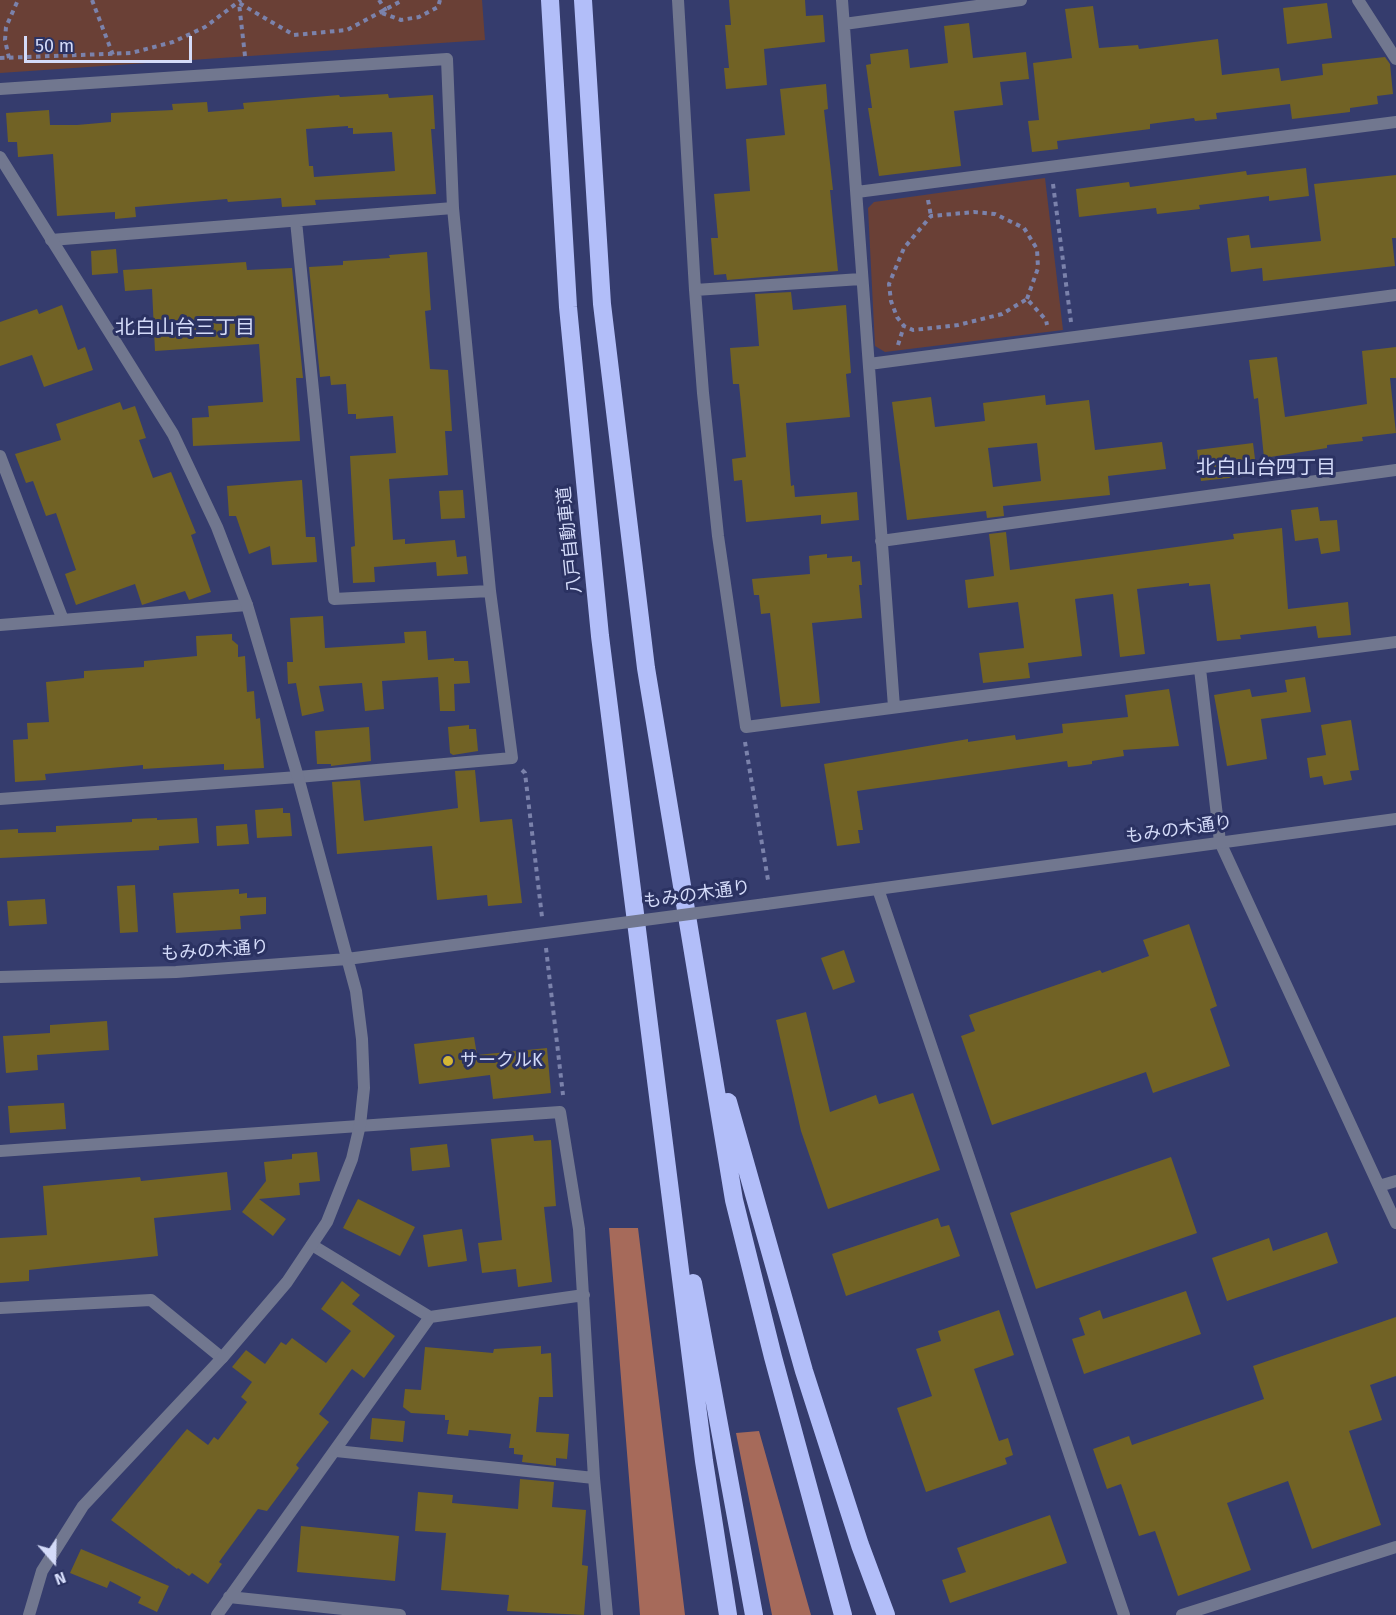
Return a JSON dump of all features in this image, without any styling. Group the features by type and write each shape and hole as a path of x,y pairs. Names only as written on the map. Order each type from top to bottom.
{"highway":[{"name":"八戸自動車道","path":"550,0 569,319 600,636 655,1073"},
{"path":"583,0 604,316 646,668 734,1200 776,1368 843,1615"},
{"path":"698,984 750,1186 804,1371 860,1545 886,1615"},
{"path":"655,1073 705,1461 728,1615"},
{"path":"655,1073 754,1615"}],"street":[{"path":"678,0 694,290 718,536 746,727 1396,642"},
{"path":"842,0 894,706"},
{"path":"844,24 1022,0"},
{"path":"1358,0 1396,59"},
{"path":"0,89 447,59 453,208 490,591 512,758 298,777 0,799"},
{"path":"857,192 1396,123"},
{"path":"0,157 173,434 217,527 247,605 298,777 356,991 362,1039 364,1088 360,1125 341,1191 327,1222 287,1282 222,1358 83,1506 42,1571 29,1615"},
{"path":"51,240 453,208"},
{"path":"296,221 334,599 490,591"},
{"path":"694,290 861,279"},
{"path":"869,364 1396,295"},
{"path":"0,456 63,620"},
{"path":"881,541 1396,470"},
{"path":"0,625 247,605"},
{"path":"1200,669 1220,842 1396,1223"},
{"name":"もみの木通り","path":"0,977 176,972 347,959 1396,819"},
{"path":"878,889 1124,1615"},
{"path":"0,1151 560,1112 579,1229 594,1478 607,1615"},
{"path":"1379,1186 1396,1181"},
{"path":"312,1245 430,1317 584,1295"},
{"path":"0,1308 151,1300 222,1358"},
{"path":"217,1615 430,1317"},
{"path":"336,1451 594,1478"},
{"path":"1182,1615 1396,1547"},
{"path":"229,1597 400,1615"}],"path":[{"path":"9,58 5,40 6,27 18,0"},
{"path":"92,0 113,54"},
{"path":"379,0 384,12 401,20 419,17 438,7 440,0"},
{"path":"240,2 294,35 347,30 403,0"},
{"path":"0,57 131,53 173,42 205,27 240,2"},
{"path":"240,2 247,72"},
{"path":"1051,167 1073,338"},
{"path":"974,212 995,214 1024,228 1037,249 1038,268 1027,299 1002,314 958,325 913,330 904,326 897,317 891,301 890,284 904,248 932,216 974,212"},
{"path":"1027,299 1046,320 1050,341"},
{"path":"746,727 744,738 768,880"}],"shaded area":[{"path":"0,0 482,0 485,40 0,73"},
{"path":"1045,178 1063,330 885,352 875,346 868,208 874,202"},
{"path":"609,1228 638,1228 685,1615 640,1615"},
{"path":"759,1431 811,1615 772,1615 736,1433"}],"building":[{"path":"729,0 805,0 806,16 823,15 825,42 764,49 767,85 726,89 724,68 729,68 725,25 731,25"},
{"path":"1327,3 1332,38 1287,44 1283,8"},
{"path":"1093,6 1099,48 1138,45 1139,49 1218,39 1222,75 1279,68 1281,81 1323,75 1322,64 1385,57 1390,64 1393,94 1377,96 1378,104 1350,108 1350,112 1292,119 1290,104 1216,113 1217,119 1195,121 1194,118 1150,124 1150,129 1057,141 1058,149 1032,152 1028,121 1039,120 1033,63 1072,58 1065,9"},
{"path":"969,23 973,58 1026,52 1029,79 1000,82 1003,105 954,111 961,166 879,176 868,108 872,108 866,65 871,64 870,54 908,49 910,68 948,63 944,26"},
{"path":"826,84 828,109 824,110 833,190 830,190 838,271 727,280 726,274 714,275 711,238 718,238 714,194 750,191 746,139 785,135 780,89"},
{"path":"388,94 389,98 433,95 435,129 431,129 436,194 315,200 316,205 282,207 281,198 228,202 227,199 135,207 136,217 115,219 115,212 57,216 53,154 18,157 17,142 8,142 6,113 49,110 50,125 77,125 111,122 111,113 173,110 172,104 207,102 208,112 244,109 243,103 339,95 340,97","holes":["348,126 348,128 353,128 353,134 392,132 395,171 314,177 313,166 309,166 306,129"]},
{"path":"1306,168 1309,196 1269,201 1269,196 1199,205 1200,209 1157,214 1156,208 1079,217 1076,189 1129,182 1130,187 1246,171 1247,175"},
{"path":"1396,175 1396,238 1392,238 1395,266 1263,281 1262,268 1231,272 1227,238 1249,235 1251,248 1321,241 1314,184"},
{"path":"116,249 118,273 92,275 91,251"},
{"path":"427,252 431,310 425,311 430,369 448,370 452,431 445,431 448,475 389,479 393,540 405,539 405,544 455,540 457,557 466,556 468,574 437,576 436,562 374,567 375,582 353,583 351,547 355,546 350,456 396,453 393,416 356,419 356,414 348,414 346,384 331,385 330,376 320,377 309,267 343,265 343,261 390,258 389,255"},
{"path":"246,262 247,270 292,268 303,378 296,378 300,441 193,446 192,418 209,417 208,406 263,402 259,344 155,351 152,289 125,291 123,270"},
{"path":"791,292 793,310 846,305 851,373 846,374 850,417 786,423 791,486 794,485 795,497 857,492 859,520 821,524 821,515 746,522 742,480 734,481 732,459 746,457 739,384 733,384 730,348 759,346 755,294"},
{"path":"62,305 78,350 85,347 93,370 44,387 32,355 0,366 0,322 37,309 39,314"},
{"path":"1396,347 1396,378 1390,378 1396,433 1362,437 1363,441 1327,445 1327,448 1264,458 1258,398 1254,399 1249,360 1277,357 1285,417 1367,404 1362,351"},
{"path":"1045,395 1046,405 1089,400 1095,450 1162,442 1166,469 1108,476 1110,495 1003,506 1004,516 987,518 986,511 907,520 892,402 931,397 935,427 985,421 983,403","holes":["1037,443 1041,481 993,487 988,448"]},
{"path":"120,402 123,410 135,406 146,438 139,440 153,478 171,472 196,533 191,535 211,592 189,600 185,591 142,605 135,584 76,605 65,574 76,570 56,513 46,516 33,481 26,483 15,454 61,440 56,424"},
{"path":"1253,443 1257,475 1201,481 1197,450"},
{"path":"302,480 306,537 315,537 317,562 272,565 270,546 249,554 236,516 229,516 227,486"},
{"path":"463,490 465,518 441,519 439,491"},
{"path":"1318,507 1320,521 1337,520 1340,551 1321,554 1318,538 1295,541 1291,510"},
{"path":"1282,528 1288,609 1348,602 1351,635 1318,638 1316,626 1240,635 1241,639 1217,641 1210,584 1189,586 1189,583 1137,589 1145,654 1120,657 1113,594 1075,599 1082,656 1028,663 1030,678 983,683 979,653 1024,648 1018,602 968,608 965,580 994,576 989,534 1006,532 1010,570 1234,539 1233,534"},
{"path":"827,554 827,558 852,556 852,562 860,561 862,585 859,585 862,618 812,623 820,703 781,707 770,613 761,614 759,595 754,595 752,579 810,574 809,556"},
{"path":"323,616 325,648 405,643 404,632 426,631 428,660 454,658 454,661 468,661 470,683 454,684 455,711 440,711 438,677 382,681 384,709 365,711 362,683 319,686 324,711 302,716 296,683 288,684 287,662 293,662 290,618"},
{"path":"232,634 232,640 238,645 238,657 245,656 247,692 254,691 256,719 260,718 264,768 224,770 224,764 143,769 143,765 45,774 46,780 15,782 13,740 28,739 27,723 49,722 46,682 84,678 84,671 144,667 144,661 197,656 196,636"},
{"path":"1305,677 1311,712 1261,719 1267,759 1227,766 1214,695 1250,689 1252,697 1287,692 1285,680"},
{"path":"1169,689 1179,746 1123,750 1124,756 1092,761 1092,764 1078,766 1068,767 1067,761 857,791 863,830 858,830 860,843 837,846 824,764 968,739 968,742 1015,735 1016,740 1063,733 1062,724 1128,717 1125,695"},
{"path":"1351,720 1359,770 1350,771 1352,780 1324,785 1322,776 1310,778 1307,758 1326,755 1321,725"},
{"path":"469,725 469,729 476,729 478,751 453,755 450,753 448,727"},
{"path":"369,727 371,761 331,766 331,764 317,764 315,731"},
{"path":"475,770 480,822 512,819 522,903 488,906 487,895 437,900 432,846 337,854 332,782 360,780 364,821 458,808 455,771"},
{"path":"283,808 283,813 290,813 292,836 257,838 255,810"},
{"path":"157,818 157,820 197,818 199,843 159,846 159,850 0,858 0,830 18,829 18,833 56,832 56,826 132,822 132,819"},
{"path":"247,824 249,844 217,846 216,826"},
{"path":"135,885 138,932 120,933 117,886"},
{"path":"239,889 239,894 247,893 247,898 266,897 266,914 240,916 241,929 176,933 173,893"},
{"path":"45,899 47,924 9,926 7,901"},
{"path":"1189,924 1217,1006 1210,1009 1230,1066 1153,1093 1146,1072 992,1125 961,1036 975,1031 969,1015 1100,970 1102,973 1149,956 1143,940"},
{"path":"844,950 855,982 833,990 821,958"},
{"path":"806,1012 830,1112 876,1095 879,1104 913,1093 940,1170 828,1209 801,1131 776,1020"},
{"path":"107,1021 109,1050 37,1055 38,1070 6,1073 3,1036 50,1033 50,1025"},
{"path":"474,1037 477,1055 547,1048 551,1093 493,1099 490,1075 419,1084 414,1044"},
{"path":"64,1103 66,1129 10,1133 8,1106"},
{"path":"533,1135 534,1141 551,1140 556,1206 544,1207 552,1282 518,1287 516,1269 482,1273 478,1243 502,1240 491,1139"},
{"path":"447,1144 450,1167 412,1171 410,1148"},
{"path":"317,1152 320,1181 299,1183 300,1195 259,1199 286,1219 273,1236 242,1212 266,1181 264,1162 292,1159 292,1154"},
{"path":"1171,1157 1197,1233 1036,1289 1010,1213"},
{"path":"227,1172 231,1210 154,1218 158,1256 29,1270 29,1281 0,1283 0,1238 47,1235 43,1186 140,1177 141,1181"},
{"path":"358,1199 415,1227 400,1256 343,1228"},
{"path":"938,1218 941,1227 949,1225 960,1256 846,1296 832,1254"},
{"path":"462,1229 467,1261 428,1267 423,1235"},
{"path":"1327,1232 1338,1263 1227,1301 1212,1258 1269,1238 1273,1251"},
{"path":"342,1281 360,1295 352,1304 395,1336 364,1378 352,1369 319,1414 329,1422 296,1465 299,1468 267,1511 258,1509 219,1562 222,1564 208,1584 192,1573 189,1576 177,1569 111,1520 187,1429 208,1445 214,1437 218,1440 247,1402 241,1397 252,1382 232,1367 246,1350 265,1364 281,1342 286,1345 292,1338 326,1363 351,1331 321,1309"},
{"path":"1186,1291 1201,1334 1084,1374 1072,1339 1085,1335 1079,1318 1100,1310 1103,1319"},
{"path":"999,1310 1014,1355 974,1369 999,1441 1008,1438 1013,1455 1005,1458 1007,1464 926,1492 897,1408 932,1396 916,1349 941,1341 938,1331"},
{"path":"1396,1317 1396,1376 1370,1385 1382,1420 1349,1431 1381,1525 1312,1549 1288,1481 1227,1503 1251,1570 1178,1596 1155,1531 1139,1536 1121,1484 1107,1489 1093,1449 1129,1436 1132,1445 1264,1399 1253,1366"},
{"path":"541,1346 541,1354 551,1353 553,1397 539,1397 536,1432 569,1434 567,1459 556,1458 556,1466 522,1462 523,1455 514,1454 514,1448 509,1448 511,1434 469,1430 468,1436 447,1434 449,1420 445,1420 445,1415 411,1413 403,1407 405,1389 421,1390 425,1347 493,1353 494,1349"},
{"path":"372,1418 405,1421 403,1442 370,1439"},
{"path":"520,1479 554,1482 552,1507 586,1510 582,1565 588,1566 584,1615 507,1611 509,1595 441,1590 446,1533 415,1531 418,1492 453,1495 452,1503 518,1509"},
{"path":"1050,1515 1067,1563 950,1603 942,1580 966,1572 957,1548"},
{"path":"301,1526 399,1536 395,1581 297,1572"},
{"path":"81,1549 169,1586 157,1612 138,1603 141,1597 110,1581 107,1588 70,1573"}],"place":[{"name":"サークルK","path":"448,1061"}],"district":[{"name":"北白山台三丁目","path":"185,328"},
{"name":"北白山台四丁目","path":"1266,468"}]}
